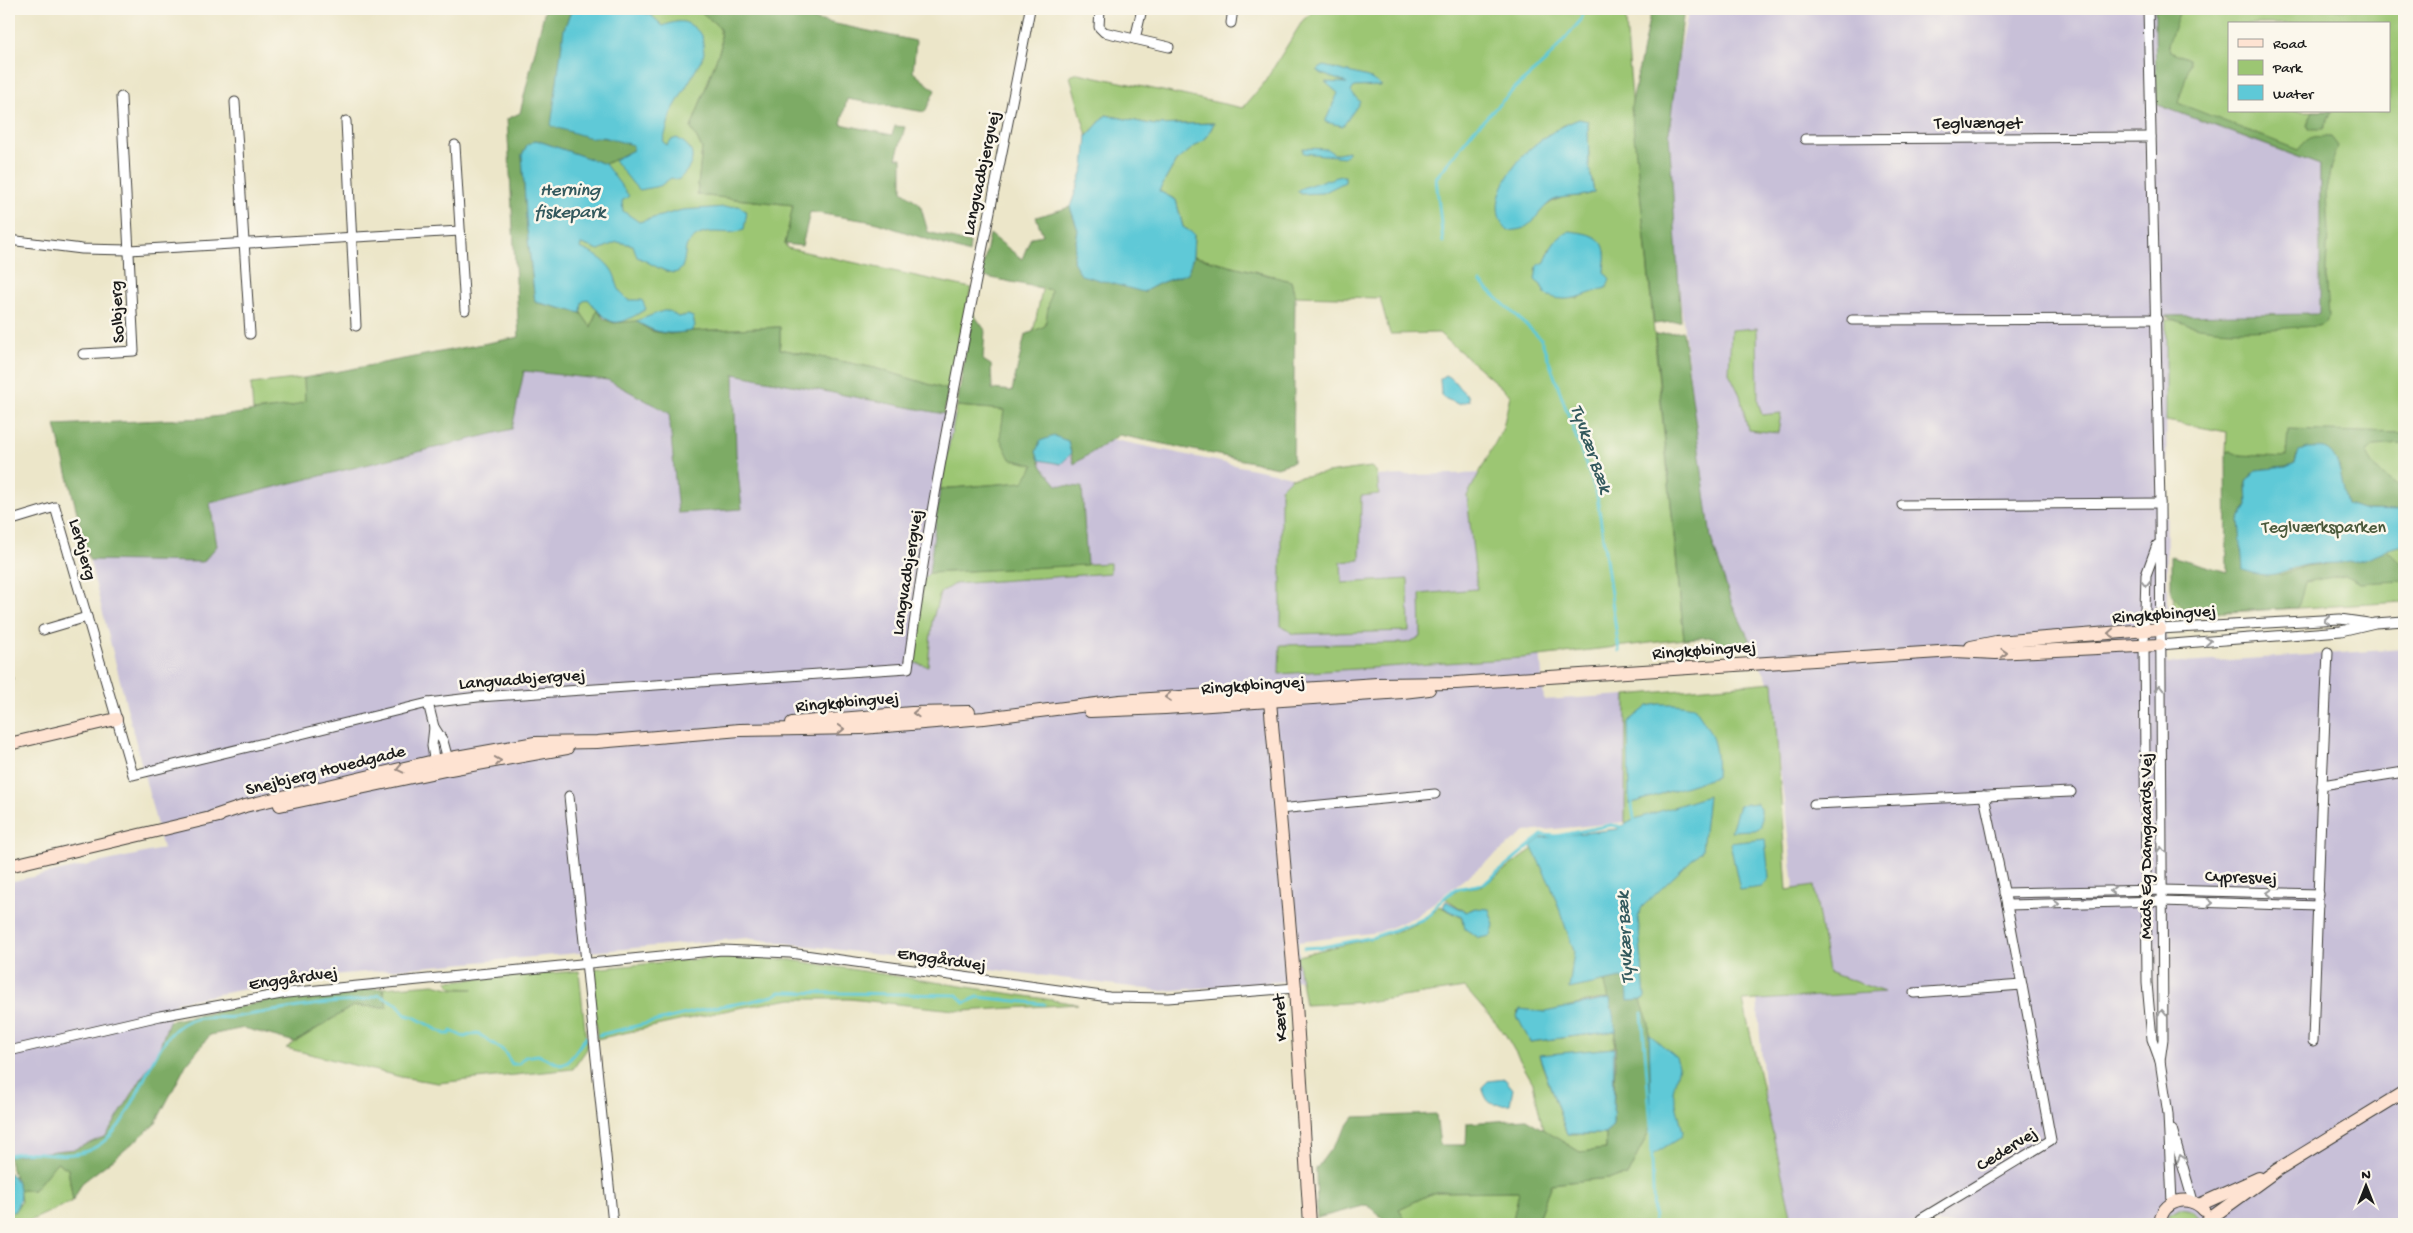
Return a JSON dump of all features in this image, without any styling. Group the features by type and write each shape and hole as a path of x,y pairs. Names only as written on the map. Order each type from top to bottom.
{"street":[{"name":"Langvadbjergvej","path":"116,719 133,775 428,703 478,697 908,668 920,576 974,285 1030,9"},
{"path":"1100,9 1099,27 1104,32 1169,47"},
{"path":"1135,39 1142,9"},
{"path":"1231,23 1233,9"},
{"path":"2148,9 2157,319 2160,629"},
{"name":"Solbjerg","path":"82,354 134,351 121,97"},
{"path":"236,102 250,334"},
{"path":"346,121 356,326"},
{"name":"Teglvænget","path":"1805,140 2151,137"},
{"path":"455,145 465,310"},
{"path":"9,240 82,249 129,250 460,230"},
{"path":"1852,320 2157,319"},
{"path":"1902,506 2160,503"},
{"name":"Lerbjerg","path":"9,521 55,507 116,719"},
{"path":"2145,631 2146,575 2158,540"},
{"path":"43,630 87,617"},
{"name":"Ringkøbingvej","path":"1955,651 1996,642 2160,629 2340,619 2375,624"},
{"name":"Ringkøbingvej","path":"448,759 597,742 740,730 862,728 938,723 1120,701 1386,683 1456,683 1955,651 1996,653 2144,646 2341,631 2375,624 2404,621"},
{"name":"Mads Eg Damgaards Vej","path":"2160,629 2163,1039 2160,1061"},
{"name":"Mads Eg Damgaards Vej","path":"2145,631 2147,983 2152,1039 2160,1061 2168,1114 2172,1203"},
{"path":"2313,1041 2328,652"},
{"name":"Ringkøbingvej","path":"1051,710 1108,711 1270,701 1403,692 1456,683"},
{"name":"Kæret","path":"1270,701 1294,988 1310,1224"},
{"path":"428,703 434,727 443,741 448,759"},
{"path":"9,744 116,719"},
{"path":"434,727 432,746 435,766"},
{"name":"Ringkøbingvej","path":"448,759 523,745 597,742"},
{"name":"Snejbjerg Hovedgade","path":"9,866 212,817 245,806 435,766 448,759"},
{"path":"2322,785 2404,772"},
{"path":"1814,804 2071,792"},
{"path":"1279,809 1435,794"},
{"path":"568,796 613,1224"},
{"name":"Cedervej","path":"1921,1218 2051,1140 2007,905 1984,796"},
{"path":"2004,893 2162,890"},
{"name":"Cypresvej","path":"2162,890 2319,894"},
{"path":"2007,905 2162,902"},
{"name":"Cypresvej","path":"2162,902 2318,906"},
{"name":"Enggårdvej","path":"9,1051 160,1016 287,992 722,950 790,953 1109,997 1168,998 1294,988"},
{"path":"1914,993 2022,985"},
{"path":"2196,1203 2208,1222 2277,1170 2404,1092"},
{"name":"Mads Eg Damgaards Vej","path":"2168,1114 2196,1203"},
{"path":"2160,1224 2164,1209 2172,1203 2182,1200 2196,1203 2277,1170"}],"shaded area":[{"path":"1689,9 2155,9 2156,104 2320,165 2320,314 2166,316 2167,664 2404,649 2404,1224 1793,1224 1767,1125 1750,908 1796,902 1770,684 1747,642 1713,568 1661,138"},
{"path":"522,362 734,374 944,414 1096,436 1297,478 1526,472 1544,700 1626,695 1625,822 1525,832 1415,917 1379,932 1298,942 1301,980 1163,991 746,938 310,977 176,1002 158,1052 106,1136 75,1149 9,1156 9,882 163,849 55,425 205,418 293,406"}],"green space":[{"path":"545,9 572,9 564,29 591,138 618,139 633,145 634,150 605,164 536,140 522,155 527,230 535,302 581,313 591,327 597,310 604,319 614,323 636,321 651,331 670,334 691,331 780,327 780,349 875,368 948,390 944,414 734,374 736,454 742,509 678,513 669,413 608,380 524,371 512,429 210,503 217,546 203,562 89,560 55,425 205,418 293,406 305,401 304,378 519,337 507,119 520,113"},
{"path":"572,9 698,9 720,28 721,46 691,128 702,148 697,195 793,205 785,244 787,248 971,288 948,390 875,368 780,349 780,327 691,331 670,334 614,323 597,310 591,327 581,313"},
{"path":"698,9 765,9 916,41 913,72 935,90 925,112 847,99 841,124 892,135 895,126 905,127 896,158 902,158 902,191 920,204 928,232 970,243 969,253 874,222 810,212 802,246 785,244 793,205 697,195 702,148 691,128 721,46 720,28"},
{"path":"1316,9 1625,9 1635,137 1684,639 1522,658 1279,674 1280,645 1406,643 1421,637 1420,594 1477,589 1467,496 1503,428 1510,395 1439,333 1390,334 1380,298 1295,296 1291,281 1017,408 1044,281 1274,276 1193,256 1194,234 1183,227 1176,200 1159,191 1176,161 1207,137 1214,123 1155,125 1106,115 1087,136 1070,76 1078,73 1243,108 1264,83 1303,20","holes":["1588,121 1589,166 1594,192 1556,200 1541,210 1524,228 1532,147 1564,125","1549,249 1605,252 1604,272 1591,291 1578,298 1546,295 1541,285"]},
{"path":"1651,9 1684,9 1669,133 1681,321 1654,324 1631,107"},
{"name":"Teglværksparken","path":"2155,9 2404,9 2404,602 2176,615 2174,612 2173,589 2231,586 2230,451 2226,452 2227,432 2166,421 2166,320 2321,319 2320,165 2156,104"},
{"path":"2155,9 2181,9 2168,44 2170,51 2189,59 2190,63 2178,103 2298,150 2309,139 2315,137 2331,137 2338,146 2331,166 2326,191 2328,232 2326,270 2329,316 2325,323 2318,326 2240,330 2200,327 2182,323 2166,316 2320,314 2320,165 2156,104"},
{"path":"2313,112 2332,112 2323,129 2308,129 2307,125"},
{"path":"1070,207 1078,230 1073,261 1143,292 1160,283 1188,273 1193,256 1291,281 1295,296 1293,462 1277,467 1119,435 1074,464 1068,441 1036,452 1042,467 1057,485 1082,487 1087,565 929,573 940,489 1023,482 1034,465 1010,459 1000,438 1004,410 957,406 972,312 985,330 983,360 991,365 992,389 1012,391 1025,335 1045,326 1051,290 981,276 990,234 1022,259 1031,237 1043,235 1036,217"},
{"path":"1757,328 1758,402 1762,415 1781,413 1778,433 1748,430 1740,395 1729,373 1731,330"},
{"path":"1683,331 1711,538 1732,604 1752,645 1719,648 1713,637 1684,639 1655,335"},
{"path":"304,378 305,401 293,406 253,411 251,384"},
{"path":"957,406 1005,410 1000,438 1034,465 1024,482 940,489"},
{"path":"2288,430 2404,433 2404,444 2374,446 2367,453 2386,479 2404,488 2404,511 2362,510 2347,505 2339,466 2297,455 2295,463 2286,467 2256,470 2246,482 2247,506 2239,520 2280,575 2306,566 2360,560 2386,549 2404,567 2404,581 2360,583 2344,575 2305,582 2298,608 2230,611 2185,609 2171,593 2171,556 2227,572 2226,452 2230,451 2239,455 2286,457"},
{"path":"1371,467 1377,472 1379,494 1361,496 1360,560 1341,562 1342,583 1408,579 1409,631 1294,634 1281,626 1281,488 1291,478"},
{"path":"1110,563 1110,573 954,584 940,593 932,622 928,666 912,662 923,580 929,573"},
{"path":"1773,682 1787,890 1814,886 1828,972 1884,992 1743,1001 1793,1224 1536,1224 1551,1184 1627,1176 1651,1127 1604,979 1610,999 1593,1000 1552,1011 1517,1012 1530,1042 1616,1031 1614,1048 1539,1056 1567,1134 1606,1134 1606,1149 1580,1152 1543,1130 1533,1083 1505,1034 1465,988 1366,1002 1305,1005 1297,957 1395,932 1414,925 1429,916 1439,906 1463,918 1475,908 1466,912 1445,898 1458,889 1483,886 1542,842 1629,831 1625,822 1626,695"},
{"path":"719,957 791,960 1078,1004 964,1011 850,999 792,999 738,1008 597,1039 592,969"},
{"path":"579,971 587,1049 573,1069 438,1083 401,1077 286,1048 353,1006 387,1007 383,988 434,984 453,989 474,989 453,988 446,981"},
{"path":"1631,973 1649,1023 1651,1127 1627,1176 1551,1184 1536,1224 1512,1224 1519,1191 1435,1192 1399,1209 1407,1224 1390,1224 1367,1205 1317,1218 1316,1169 1354,1117 1436,1114 1440,1145 1466,1145 1467,1123 1526,1119 1580,1152 1606,1149 1606,1134 1613,1125 1616,1031 1604,979"},
{"path":"383,988 387,1007 353,1006 295,1042 244,1028 210,1035 186,1065 155,1124 82,1183 73,1201 68,1169 57,1162 34,1190 19,1190 10,1165 9,1156 75,1149 106,1136 158,1052 169,1021 287,997"},
{"path":"57,1162 68,1169 73,1201 23,1224 9,1224 9,1213 15,1211 21,1201 19,1190 34,1190"},
{"path":"1520,1191 1512,1224 1407,1224 1399,1209 1435,1192"},
{"path":"2181,1208 2194,1212 2200,1224 2167,1224 2170,1214"}],"water":[{"name":"Herning fiskepark","path":"572,9 638,11 651,15 663,26 676,22 685,22 702,35 704,53 702,59 671,113 663,142 667,145 671,140 677,138 689,148 691,153 691,163 678,180 671,178 660,186 640,190 614,160 633,150 633,145 603,137 591,138 551,126 564,29"},
{"path":"1324,66 1368,77 1382,86 1354,87 1351,92 1360,102 1343,126 1325,122 1338,93 1325,82 1347,83 1322,74 1317,70"},
{"path":"1106,115 1155,125 1214,123 1207,137 1176,161 1159,191 1176,200 1183,227 1194,234 1193,256 1188,273 1160,283 1143,292 1081,275 1073,261 1078,230 1070,207 1084,167 1087,136"},
{"path":"1579,119 1588,121 1589,166 1594,192 1552,201 1528,225 1522,229 1508,231 1501,221 1498,210 1499,199 1509,175 1516,164 1537,143 1567,124"},
{"name":"Herning fiskepark","path":"536,140 605,164 629,196 622,201 623,211 639,222 682,210 739,206 747,212 744,229 734,232 705,233 696,237 687,245 682,268 675,273 665,271 637,257 633,245 617,242 599,250 581,244 580,248 597,256 608,265 621,292 628,300 642,300 646,309 627,320 614,322 608,320 588,299 582,302 581,313 535,302 527,230 522,155 527,145"},
{"path":"1303,148 1327,149 1334,154 1348,151 1348,154 1345,157 1303,153"},
{"path":"1345,176 1345,182 1323,193 1301,194 1297,191 1310,185"},
{"path":"1569,231 1592,235 1600,241 1605,252 1604,272 1610,279 1606,288 1577,298 1555,298 1546,295 1541,285 1535,280 1537,266 1545,262 1554,244"},
{"path":"663,311 669,311 678,317 688,315 693,317 695,326 691,331 669,333 650,329 636,321"},
{"path":"1446,375 1468,395 1469,401 1458,404 1444,398 1441,393 1440,379"},
{"path":"1054,436 1068,441 1071,454 1061,464 1039,460 1036,452 1040,441"},
{"path":"2308,448 2324,448 2334,457 2338,465 2347,505 2362,510 2404,511 2404,545 2354,562 2306,565 2269,575 2243,570 2239,520 2247,506 2246,482 2256,470 2286,467 2295,463 2299,451"},
{"path":"1658,704 1694,707 1706,724 1713,740 1716,756 1716,777 1629,804 1628,722 1648,706"},
{"path":"1708,796 1702,850 1642,907 1638,917 1645,997 1643,1000 1628,1001 1627,982 1621,978 1569,989 1574,951 1551,886 1531,846 1541,838 1617,829 1635,819"},
{"path":"1757,803 1761,809 1761,827 1755,830 1731,831 1739,805"},
{"path":"1765,839 1769,878 1762,887 1740,890 1730,843"},
{"path":"1446,901 1466,912 1475,908 1489,909 1494,925 1491,936 1479,938 1465,929 1463,918 1443,907"},
{"path":"1610,999 1616,1031 1530,1042 1517,1016 1520,1009 1545,1012"},
{"path":"1649,1034 1676,1057 1679,1066 1673,1091 1683,1132 1681,1137 1652,1155"},
{"path":"1614,1048 1613,1125 1606,1134 1567,1134 1539,1055"},
{"path":"1505,1079 1513,1089 1510,1104 1494,1104 1488,1101 1482,1087 1488,1081"},
{"path":"9,1172 16,1181 20,1195 15,1211 9,1213"}],"waterway":[{"name":"Tyvkær Bæk","path":"1443,242 1436,178 1474,130 1516,87 1545,62 1581,20 1584,9"},
{"name":"Tyvkær Bæk","path":"1480,282 1541,339 1597,495 1619,651"},
{"name":"Tyvkær Bæk","path":"1631,800 1635,824"},
{"path":"1304,948 1322,947 1374,937 1421,920 1431,914 1437,904 1455,889 1484,884 1542,835 1557,836 1611,825 1624,827"},
{"path":"599,1035 715,1007 748,1002 773,996 780,992 957,995 964,1003 978,997 1044,1004"},
{"path":"9,1155 18,1153 75,1154 84,1152 103,1142 118,1127 130,1108 160,1048 173,1032 193,1019 234,1017 320,1004 357,1001 379,995 397,1004 406,1015 414,1017 445,1034 450,1034 451,1031 464,1037 477,1033 504,1051 512,1064 519,1064 525,1057 538,1055 561,1065 568,1062 586,1037"},
{"name":"Tyvkær Bæk","path":"1642,1013 1651,1127 1654,1224"}]}
